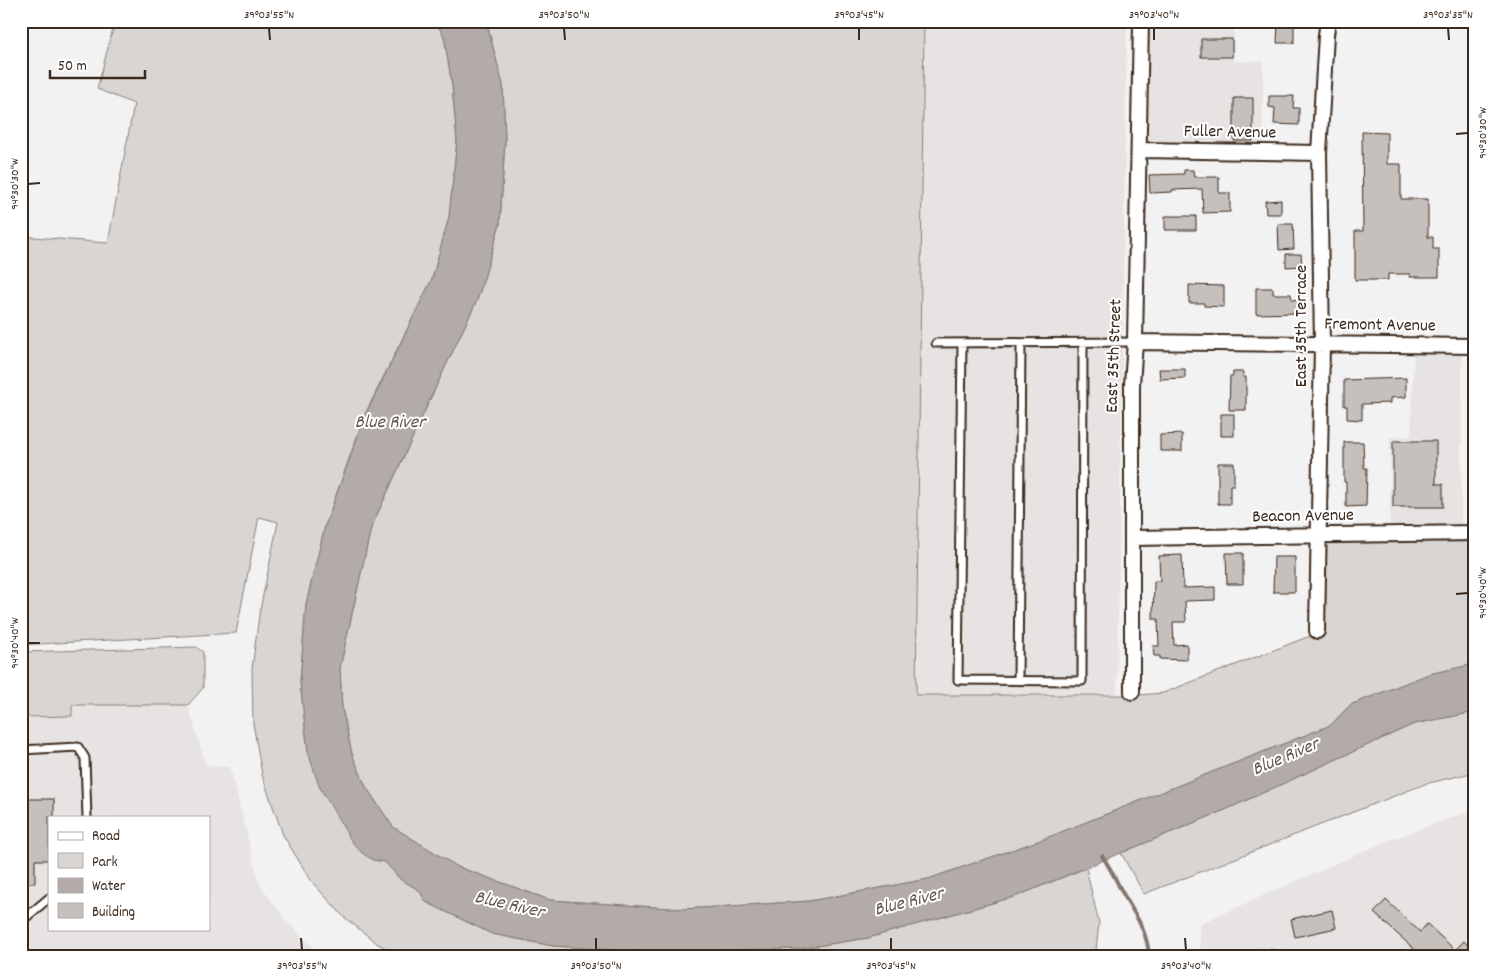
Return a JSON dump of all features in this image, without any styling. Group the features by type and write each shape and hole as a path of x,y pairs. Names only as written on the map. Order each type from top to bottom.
{"street":[{"name":"East 35th Street","path":"1132,692 1132,384 1135,342 1141,21"},
{"name":"East 35th Terrace","path":"1317,632 1322,344 1319,153 1328,21"},
{"name":"Fuller Avenue","path":"1139,150 1319,153"},
{"name":"Fremont Avenue","path":"1135,342 1475,346"},
{"name":"Beacon Avenue","path":"1132,538 1475,533"}],"lane":[{"path":"962,343 958,680 1082,681 1083,342"},
{"path":"936,343 1135,342"},
{"path":"1018,680 1022,343"},
{"path":"21,750 78,747 85,758 87,816"},
{"path":"21,931 23,920 48,899"},
{"path":"1257,957 1259,954 1298,957"}],"shaded area":[{"path":"924,21 1127,21 1117,694 916,695"},
{"path":"1148,21 1234,21 1234,61 1263,61 1263,145 1152,142 1147,139 1145,131"},
{"path":"1414,352 1462,352 1461,526 1390,528 1390,437 1411,436"},
{"path":"72,705 188,705 206,765 230,767 259,883 286,921 326,957 21,957 21,717 72,716"},
{"path":"1475,809 1475,957 1201,957 1199,924 1387,841"}],"green space":[{"path":"115,21 435,21 444,36 452,85 457,140 449,217 432,279 365,414 325,526 306,604 300,682 308,752 373,860 385,862 400,879 419,890 426,902 492,934 553,946 634,951 797,949 868,938 1017,896 1086,868 1099,923 1096,950 1089,954 1088,957 403,957 378,944 344,917 312,882 283,835 262,775 253,723 252,669 259,615 278,522 259,517 236,633 21,645 21,236 108,243 134,104 97,89"},
{"path":"486,21 924,21 916,695 1138,695 1163,693 1310,636 1324,635 1325,549 1328,541 1475,540 1475,664 1429,674 1350,705 1331,725 1041,840 928,879 810,901 684,909 550,900 458,867 393,827 366,787 352,754 342,708 340,668 371,528 478,298 500,224 505,140 503,85"},
{"path":"196,647 203,652 203,688 188,705 72,705 72,716 21,717 21,652"},
{"path":"1475,712 1475,772 1425,784 1144,894 1121,853 1225,810 1414,724"}],"water":[{"name":"Blue River","path":"435,21 486,21 503,85 505,140 500,224 478,298 371,528 340,668 342,708 352,754 366,787 393,827 458,867 550,900 684,909 810,901 928,879 1041,840 1331,725 1350,705 1429,674 1475,664 1475,712 1414,724 1225,810 1017,896 868,938 797,949 634,951 553,946 492,934 426,902 419,890 400,879 385,862 373,860 362,853 352,842 319,786 308,752 300,682 306,604 325,526 366,414 432,279 449,217 457,140 452,85 444,36"}],"building":[{"path":"1278,21 1294,21 1294,43 1277,43"},
{"path":"1201,39 1232,39 1232,57 1201,57"},
{"path":"1269,96 1294,96 1293,108 1299,108 1299,125 1274,124 1275,108 1269,107"},
{"path":"1234,98 1253,98 1253,141 1234,141"},
{"path":"1362,132 1387,133 1387,164 1401,164 1401,199 1428,199 1428,237 1433,237 1433,249 1439,249 1439,277 1410,277 1410,274 1388,274 1388,280 1355,280 1355,231 1363,231"},
{"path":"1184,170 1193,170 1194,177 1219,177 1219,193 1230,193 1230,212 1203,213 1202,189 1150,193 1149,175 1184,174"},
{"path":"1281,200 1281,214 1266,214 1265,201"},
{"path":"1165,216 1196,216 1196,230 1165,230"},
{"path":"1278,224 1293,224 1294,249 1279,250"},
{"path":"1286,254 1301,254 1302,266 1286,267"},
{"path":"1189,285 1224,286 1224,307 1204,306 1204,303 1189,303"},
{"path":"1256,288 1273,288 1273,294 1291,294 1292,300 1300,299 1300,313 1256,314"},
{"path":"1159,369 1185,369 1185,378 1160,379"},
{"path":"1233,372 1243,372 1243,377 1246,377 1246,410 1229,410 1230,376 1233,376"},
{"path":"1406,378 1406,397 1390,398 1390,403 1362,404 1362,420 1347,419 1347,406 1344,406 1344,380"},
{"path":"1221,414 1234,414 1234,436 1221,436"},
{"path":"1182,434 1182,451 1160,451 1160,435"},
{"path":"1393,441 1436,441 1436,484 1443,484 1443,507 1393,507"},
{"path":"1344,442 1363,442 1364,468 1367,468 1366,506 1346,507"},
{"path":"1218,463 1234,463 1234,485 1230,485 1230,504 1218,504"},
{"path":"1226,553 1243,553 1243,584 1227,584"},
{"path":"1182,555 1183,588 1215,587 1215,600 1185,601 1186,622 1173,622 1174,645 1187,644 1187,660 1160,659 1160,656 1154,656 1153,646 1159,646 1158,619 1153,619 1154,581 1160,581 1159,556"},
{"path":"1274,557 1295,557 1295,592 1273,592"},
{"path":"21,799 54,799 54,816 48,816 48,860 35,860 35,883 21,884"},
{"path":"1386,900 1420,932 1427,924 1455,950 1464,941 1474,951 1467,957 1423,957 1374,913"},
{"path":"1332,910 1336,928 1295,937 1291,919"}],"waterway":[{"path":"1102,856 1143,930 1149,957"}]}
